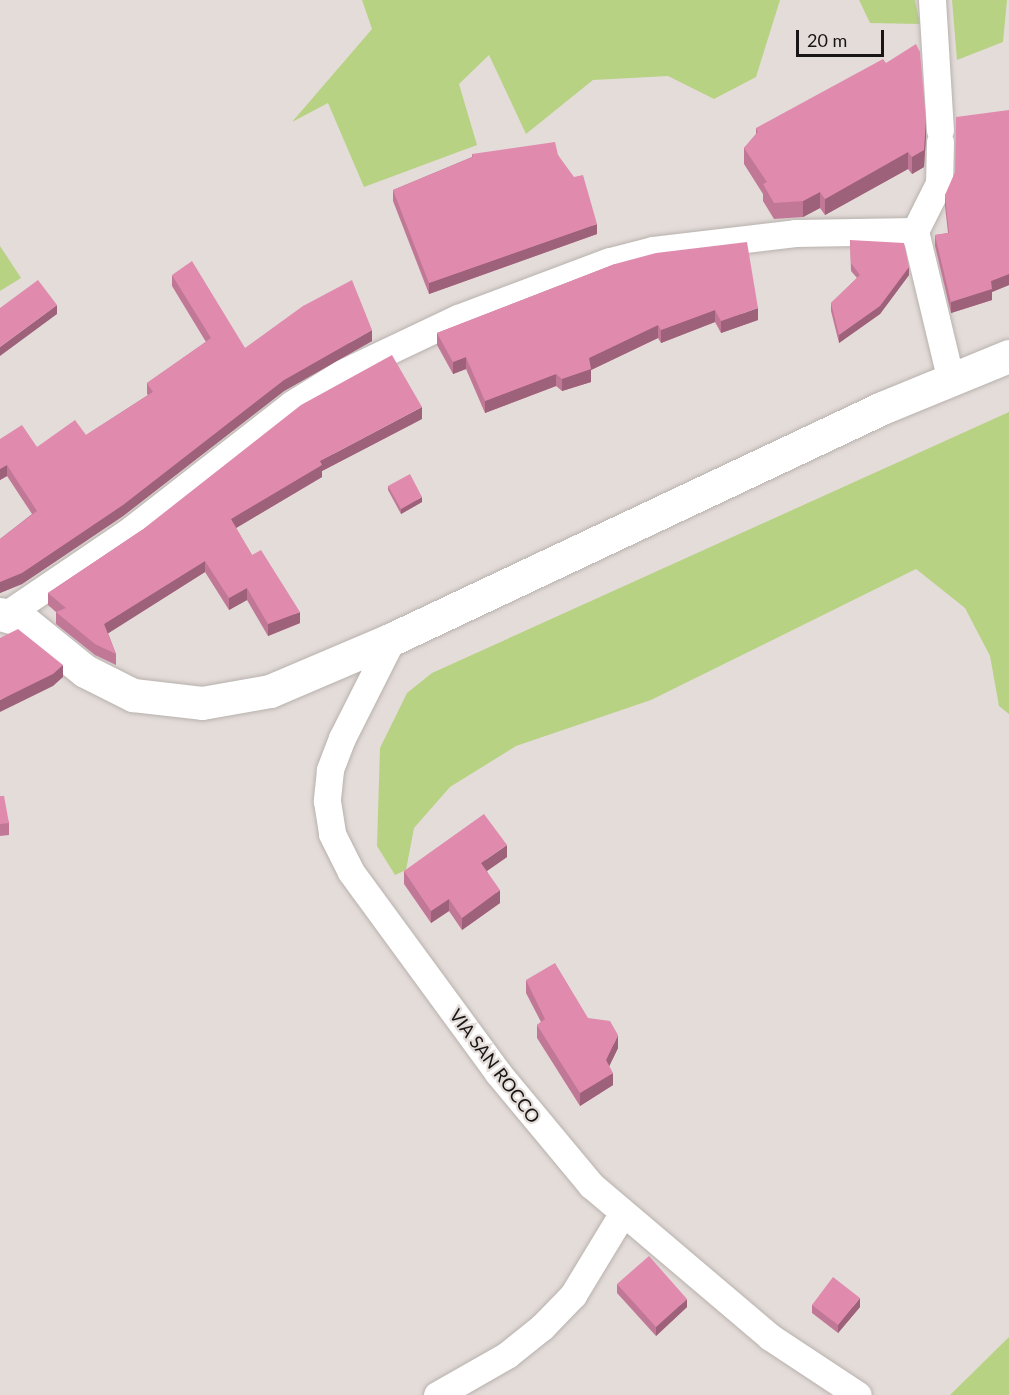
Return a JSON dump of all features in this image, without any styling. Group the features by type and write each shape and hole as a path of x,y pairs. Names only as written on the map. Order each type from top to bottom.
{"main road":[{"path":"4,614 41,632 85,671 133,695 163,702 202,703 270,692 392,639 950,377 1009,356"}],"street":[{"path":"932,0 940,136 939,183 915,231 950,377"},
{"path":"4,614 132,530 292,404 380,353 458,318 610,261 653,250 795,233 915,231"},
{"name":"VIA SAN ROCCO","path":"392,639 342,738 330,770 327,801 332,834 372,902 498,1073 562,1155 622,1214 770,1336 858,1395"},
{"path":"437,1395 507,1354 542,1327 573,1295 622,1214"}],"green space":[{"path":"362,0 780,0 756,77 714,99 668,76 593,80 526,134 489,55 459,84 477,145 364,187 328,103 292,122 372,29"},
{"path":"859,0 915,0 920,24 870,23"},
{"path":"952,0 1007,0 1003,42 957,60"},
{"path":"0,246 21,278 0,291"},
{"path":"1009,412 1009,714 999,706 990,656 965,608 916,569 651,700 516,746 450,787 414,828 406,870 395,875 377,846 380,748 407,693 432,673"},
{"path":"1009,1337 1009,1395 950,1395"}],"building":[{"path":"916,44 920,52 926,120 924,150 912,157 908,152 825,199 820,192 803,201 774,203 763,184 767,182 744,148 758,132 756,128 883,59 886,63"},
{"path":"1009,110 1009,274 991,281 992,289 951,302 935,235 949,233 945,195 955,172 956,117"},
{"path":"555,142 558,155 574,177 583,175 597,224 429,283 393,190 473,157 472,154"},
{"path":"850,240 904,243 909,267 880,306 839,335 831,303 860,275 851,263"},
{"path":"747,242 758,308 721,321 715,310 661,330 658,325 589,358 591,369 562,379 556,374 485,401 466,357 453,362 437,333 615,264 656,253"},
{"path":"192,261 245,348 303,306 352,280 372,330 284,380 123,505 22,573 0,582 0,539 37,511 7,465 0,469 0,439 22,425 37,447 75,420 86,435 153,392 147,383 211,338 172,275"},
{"path":"38,280 57,305 0,347 0,308"},
{"path":"392,355 422,407 320,461 322,465 231,519 252,555 261,550 300,612 268,624 247,588 229,598 205,561 104,624 116,654 95,644 56,612 66,608 48,593 142,530 301,405"},
{"path":"410,474 422,497 401,509 388,486"},
{"path":"18,629 63,665 53,674 0,700 0,638"},
{"path":"0,796 4,796 9,823 0,824"},
{"path":"484,814 507,845 481,863 500,890 462,918 449,899 431,911 404,871"},
{"path":"555,963 588,1018 610,1021 618,1035 606,1060 613,1073 580,1093 537,1025 545,1019 526,980"},
{"path":"649,1256 687,1299 656,1327 617,1284"},
{"path":"833,1277 860,1298 838,1325 812,1305"}]}
